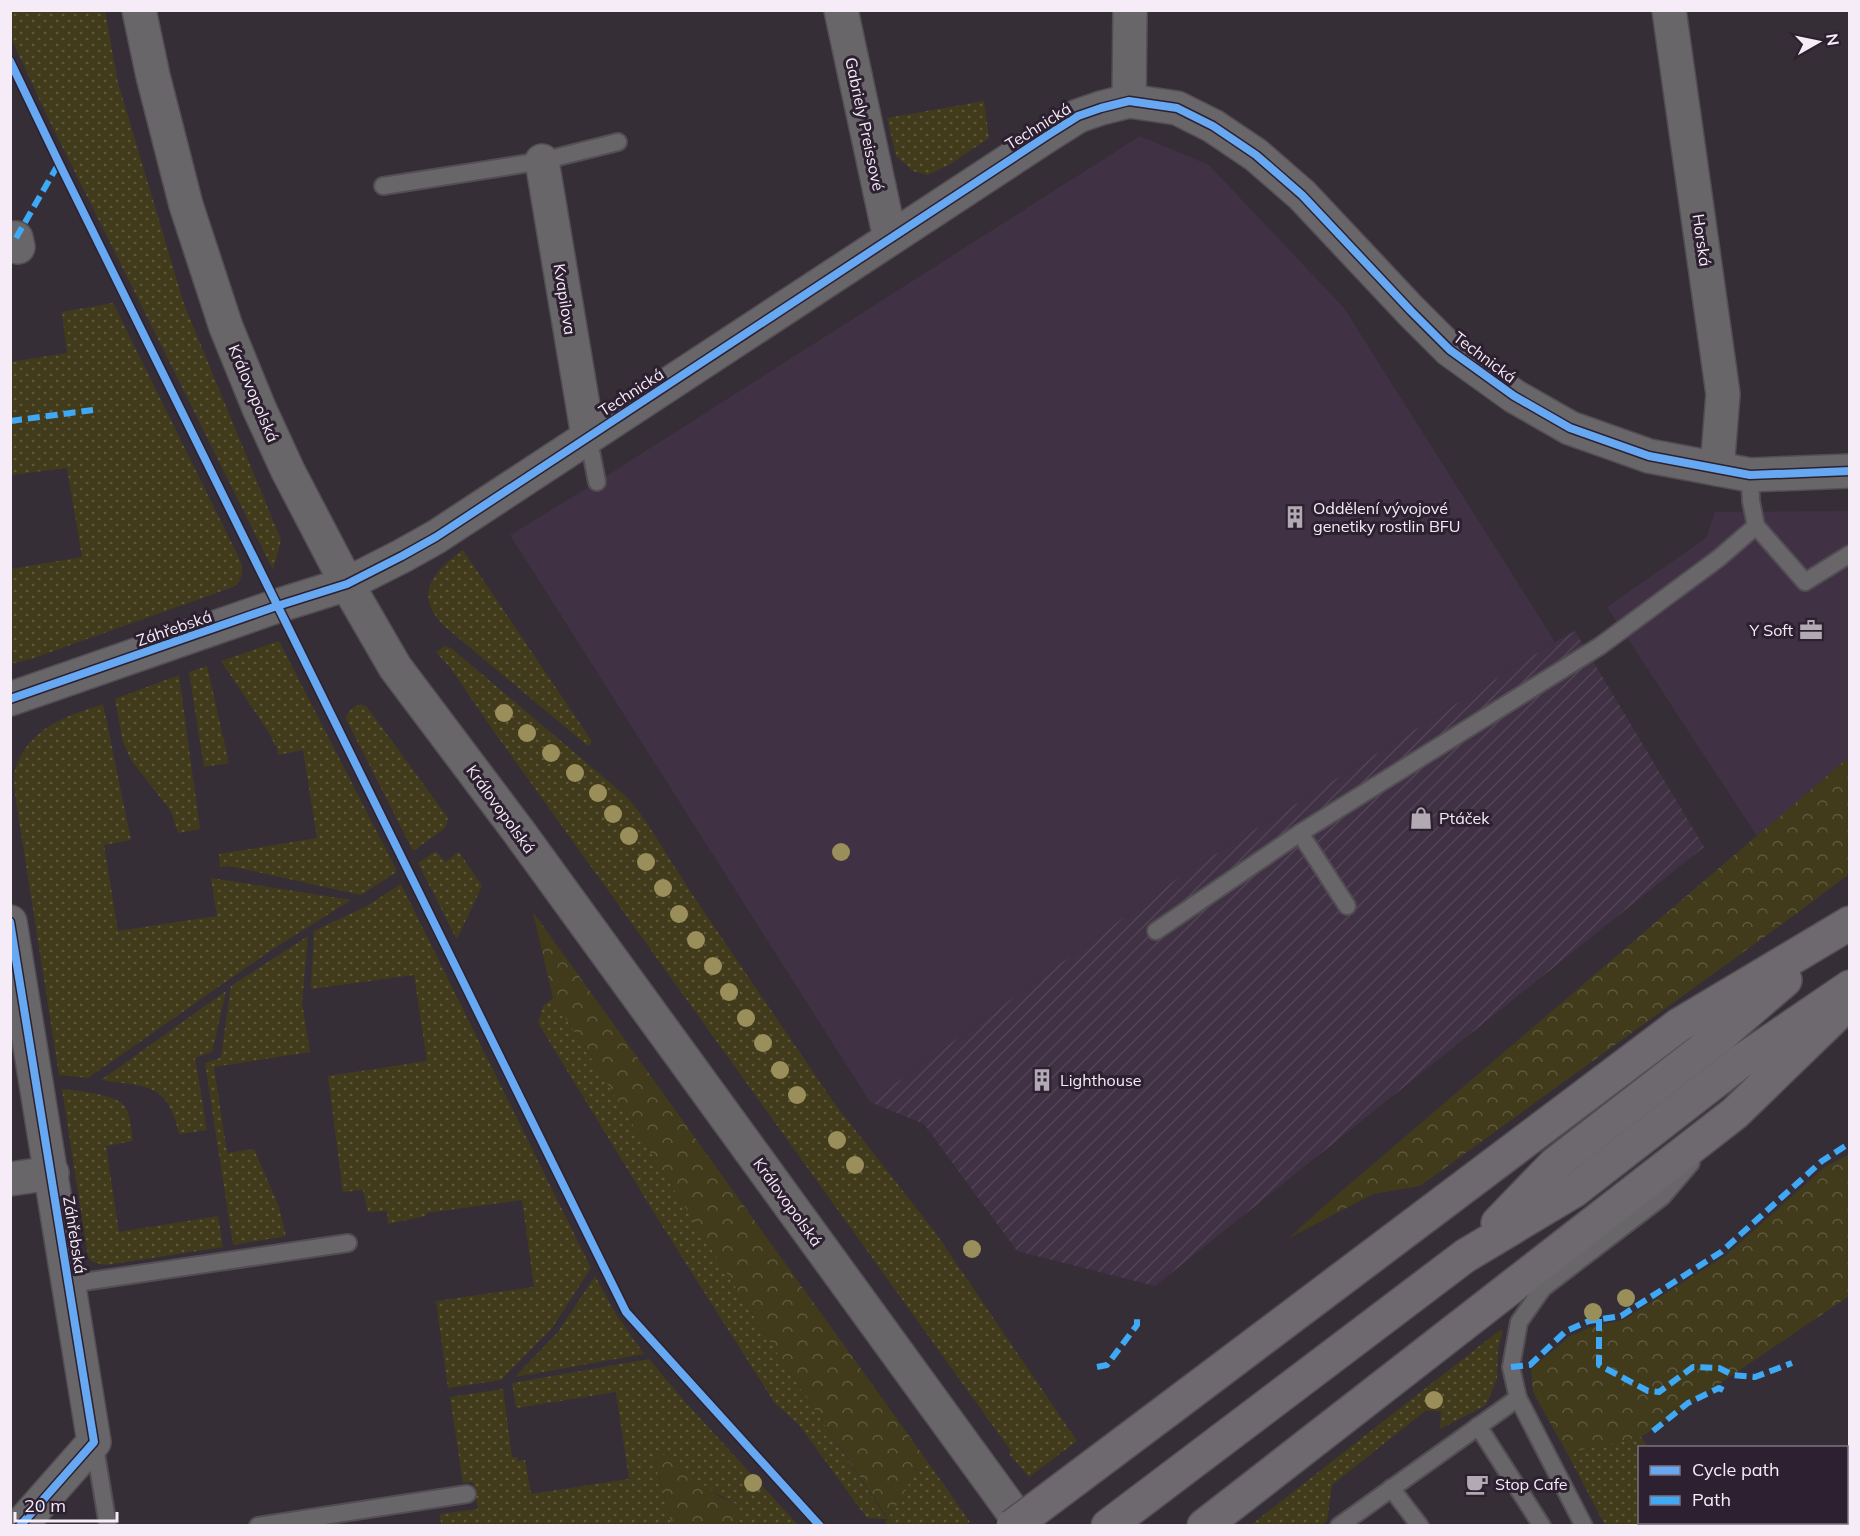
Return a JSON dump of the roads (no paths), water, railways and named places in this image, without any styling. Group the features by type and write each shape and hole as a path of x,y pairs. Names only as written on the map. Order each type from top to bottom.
{"highway":[{"path":"1465,1256 1555,1164 1720,1036 1850,923"},
{"path":"1013,1526 1679,1025 1850,923"},
{"path":"1108,1526 1465,1256 1575,1190 1740,1062 1850,987"},
{"path":"1204,1526 1735,1113 1850,1002"}],"street":[{"name":"Královopolská","path":"139,10 180,183 226,327 288,471 347,584 395,667 519,832 1023,1526"},
{"name":"Gabriely Preissové","path":"841,10 890,238"},
{"path":"1129,101 1130,10"},
{"name":"Horská","path":"1669,10 1723,393 1716,469"},
{"name":"Technická","path":"347,584 436,537 1078,116 1129,101 1177,108 1213,126 1256,155 1302,195 1450,350 1514,396 1570,428 1649,456 1750,475 1850,471"},
{"name":"Kvapilova","path":"542,161 588,436"},
{"name":"Záhřebská","path":"10,699 347,584"},
{"name":"Záhřebská","path":"10,922 94,1443"},
{"path":"10,1179 52,1173"},
{"path":"20,1526 94,1443"}],"lane":[{"path":"383,186 542,161 618,142"},
{"path":"588,436 597,483"},
{"path":"1750,475 1751,501 1756,526 1805,582 1850,554"},
{"path":"1156,931 1300,833 1600,646 1719,558 1756,526"},
{"path":"1300,833 1347,906"},
{"path":"1584,1526 1518,1398 1511,1367 1519,1322 1543,1288 1662,1197 1735,1113"},
{"path":"69,1284 348,1243"},
{"path":"1339,1526 1518,1398"},
{"path":"1478,1426 1542,1526"},
{"path":"94,1443 108,1526"},
{"path":"1391,1488 1420,1526"},
{"path":"258,1526 467,1494"}],"place":[{"name":"Oddělení vývojové genetiky rostlin BFU","path":"1295,517"},
{"name":"Y Soft","path":"1811,630"},
{"name":"Ptáček","path":"1421,818"},
{"name":"Lighthouse","path":"1042,1080"},
{"name":"Stop Cafe","path":"1477,1484"}]}
